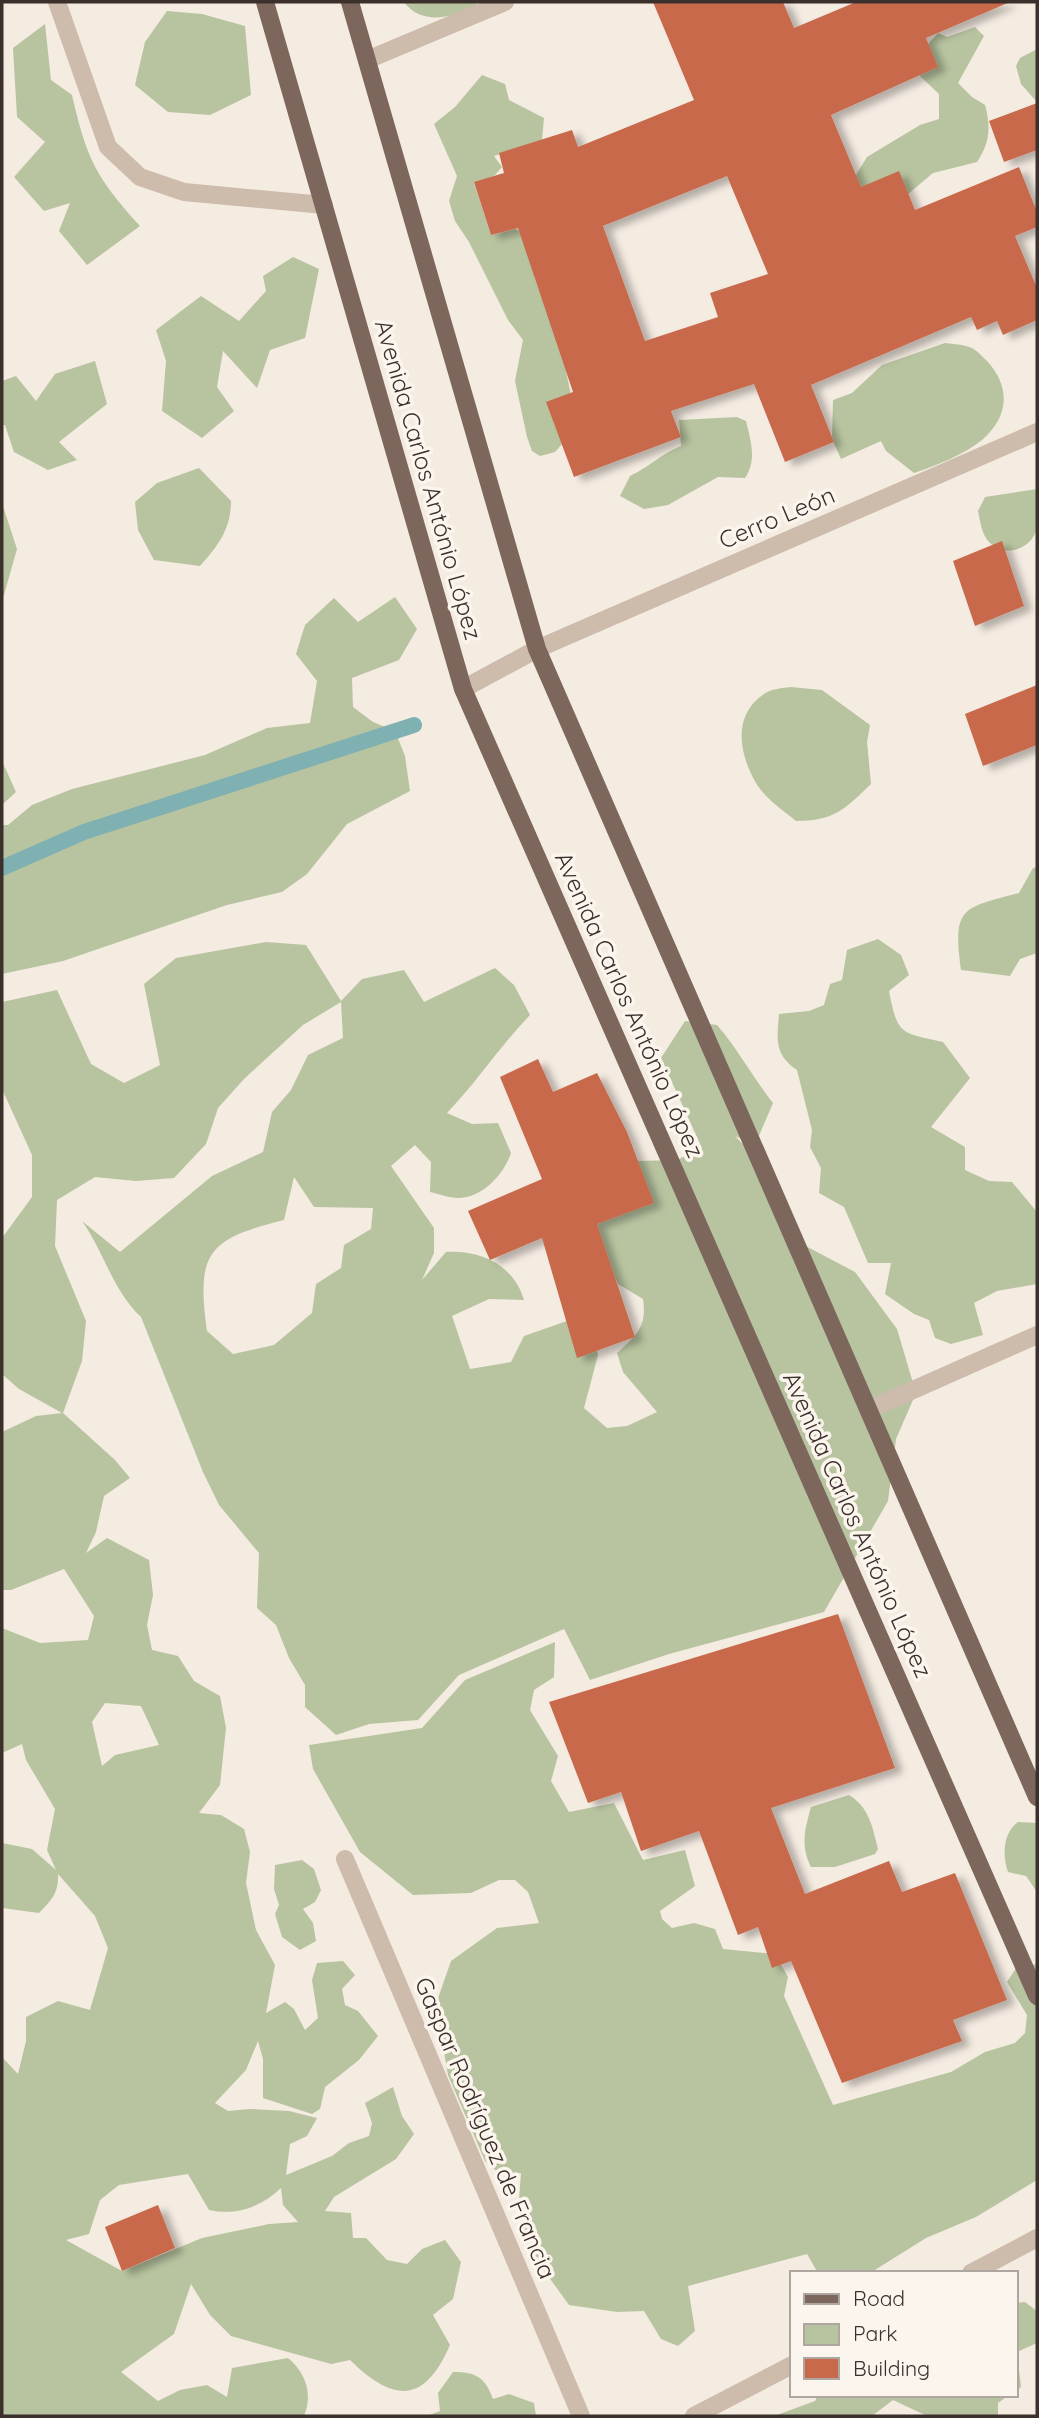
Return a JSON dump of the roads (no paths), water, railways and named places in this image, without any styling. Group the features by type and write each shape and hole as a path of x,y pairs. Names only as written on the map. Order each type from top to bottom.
{"main road":[{"name":"Avenida Carlos António López","path":"265,2 463,690 1037,1996"},
{"path":"350,2 537,649 1037,1797"}],"street":[{"path":"57,2 108,147 140,177 184,192 324,205"},
{"path":"367,60 505,2"},
{"name":"Cerro León","path":"463,690 537,649 1037,432"},
{"path":"868,1410 1037,1335"},
{"name":"Gaspar Rodríguez de Francia","path":"345,1859 581,2416"},
{"path":"975,2271 1037,2238"},
{"path":"694,2416 790,2366"}],"waterway":[{"path":"2,868 84,832 414,725"}]}
